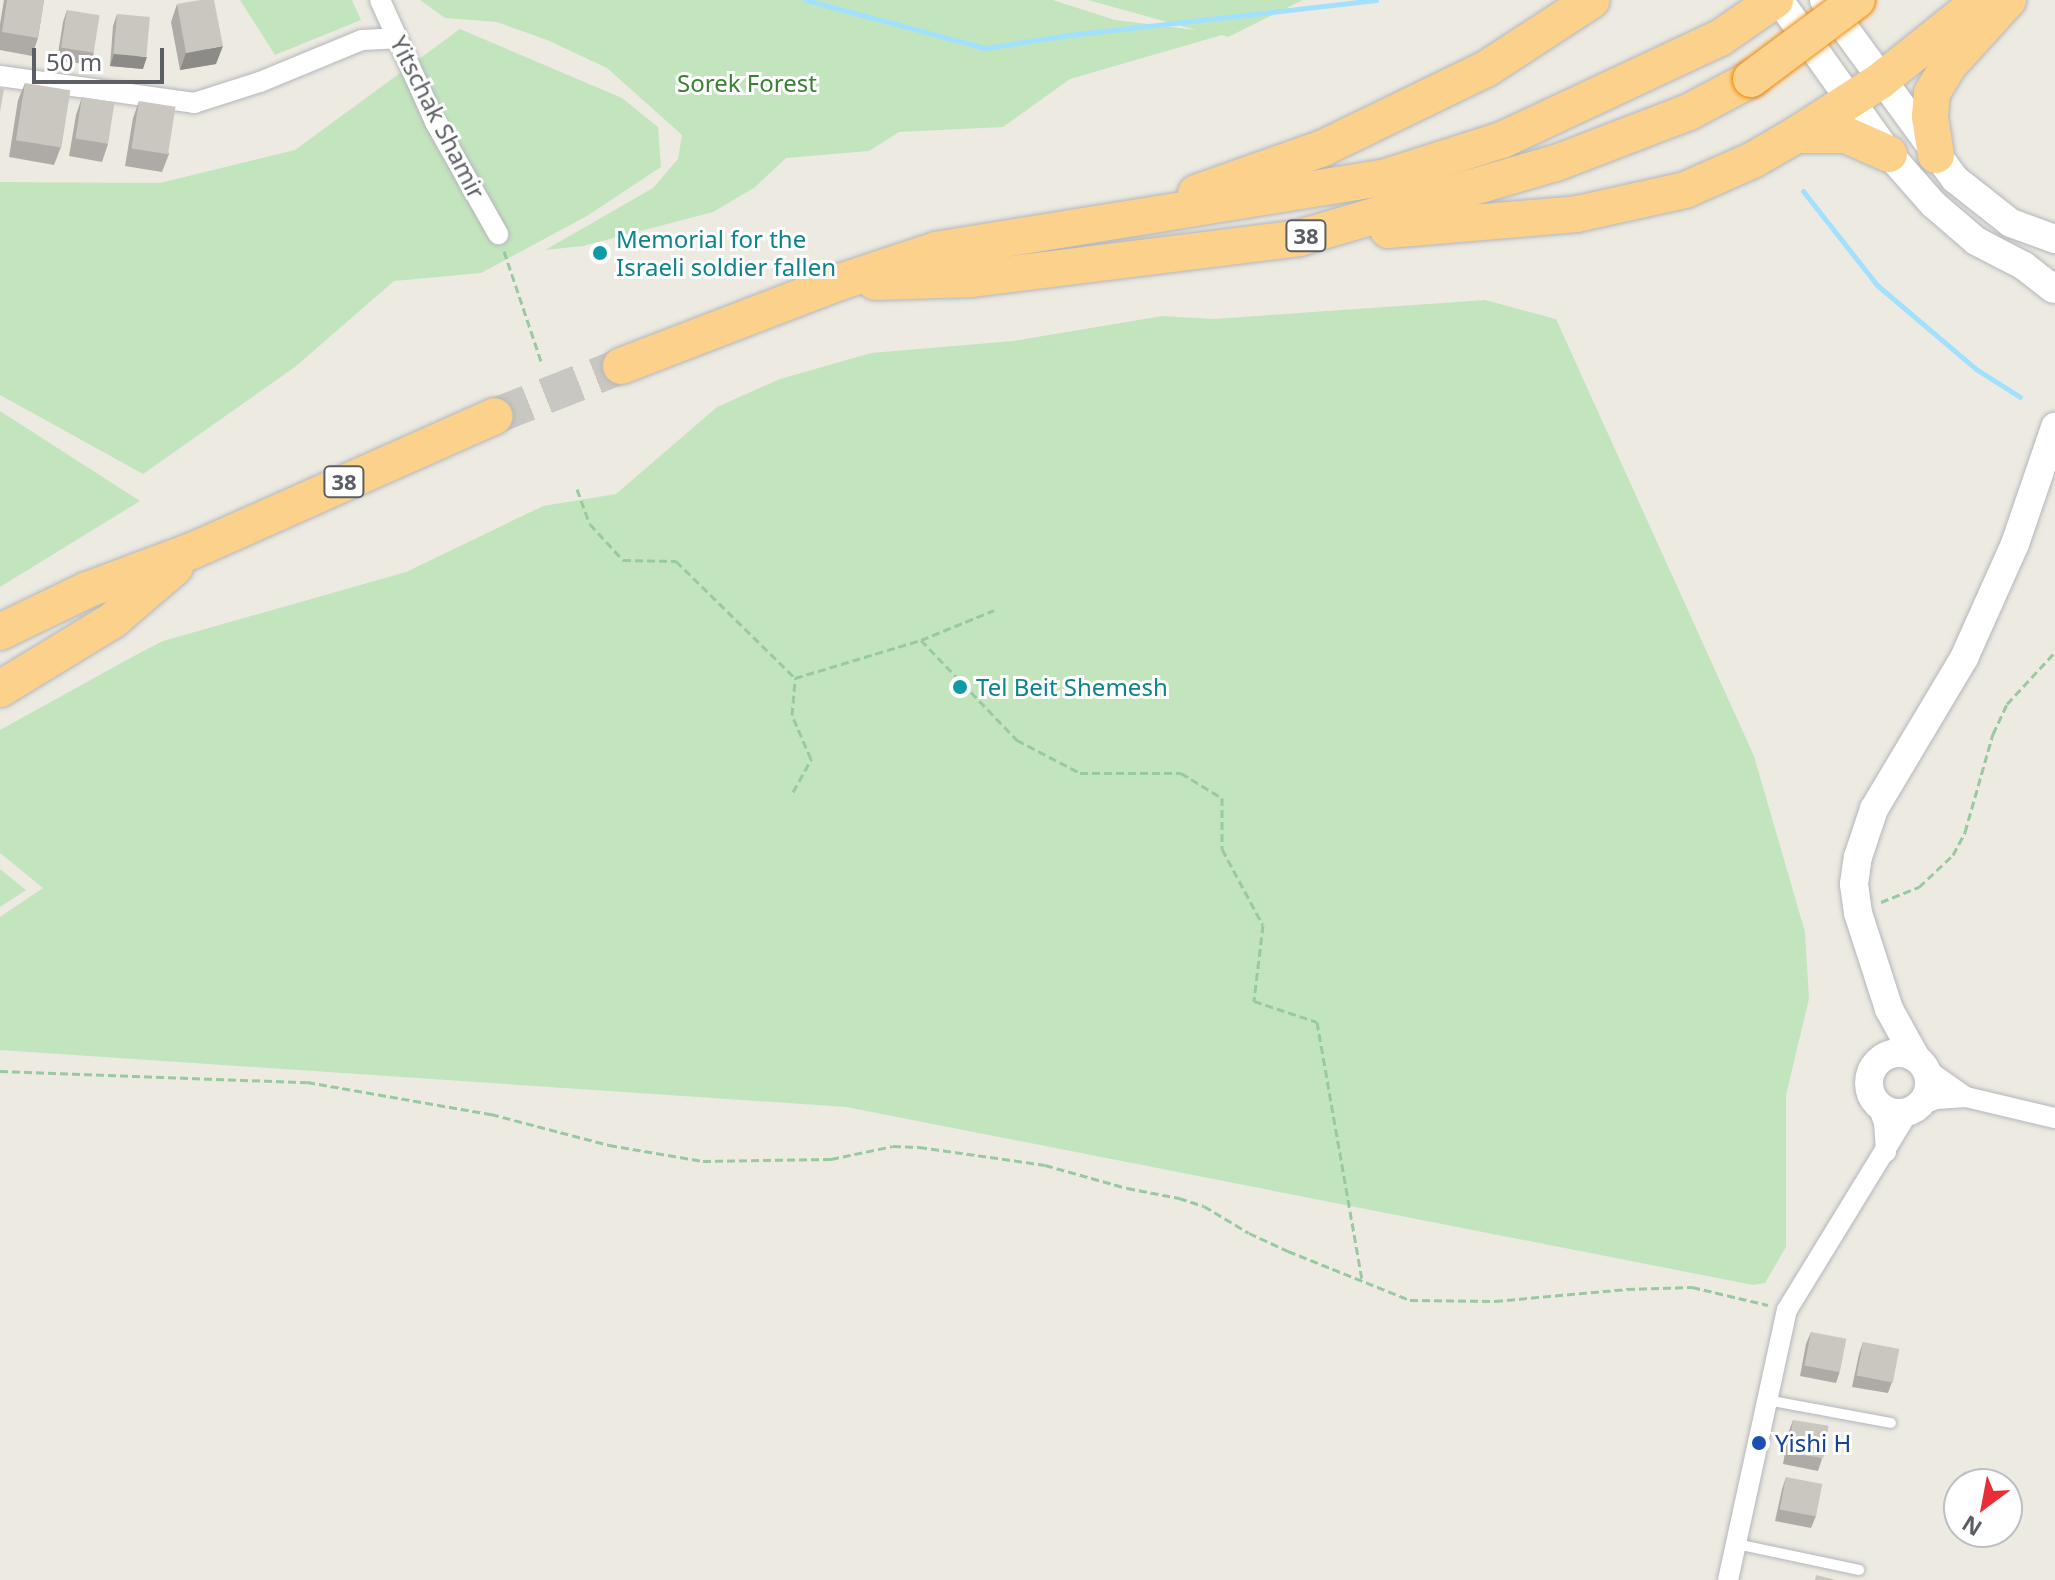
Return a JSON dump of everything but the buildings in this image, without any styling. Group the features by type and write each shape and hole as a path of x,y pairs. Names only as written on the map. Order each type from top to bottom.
{"highway":[{"path":"1108,225 1323,148 1486,69 1592,0"},
{"name":"38","path":"621,366 837,283 936,250 1108,225 1386,177 1502,140 1720,38 1777,0"},
{"name":"38","path":"837,283 972,279 1299,238 1556,163 1689,112 1751,79 1857,0"},
{"path":"1299,238 1577,214 1685,190 1753,160 1796,135 1866,90 1981,0"},
{"path":"1936,155 1930,116 1932,93 1949,65 2008,0"},
{"path":"1796,135 1846,135 1889,154"},
{"name":"38","path":"0,632 87,590 194,550 495,416"},
{"name":"38","path":"0,689 112,621 194,550"}],"main road":[{"path":"1777,0 1936,155 1955,179 1993,211 2035,234 2055,239"},
{"path":"1824,0 1866,90 1889,154 1955,225 1976,241 2024,266 2054,292"},
{"path":"2054,292 2051,270 2055,259"},
{"path":"1889,1009 1888,1036 1870,1080 1875,1099 1891,1111 1913,1109 1928,1091 1921,1063 1889,1009 1858,913 1854,884 1866,828 1964,658 2015,544 2055,427"},
{"path":"1878,1061 1896,1053 1921,1063"}],"street":[{"name":"Yitschak Shamir","path":"380,0 435,122 498,234"},
{"path":"0,76 194,103 260,82 362,40 397,38"},
{"path":"1921,1063 1966,1097"},
{"path":"1728,1580 1787,1310 1913,1109 1936,1099 1966,1097 2055,1118"},
{"path":"1875,1099 1884,1122 1886,1152"}],"lane":[{"path":"1767,1400 1891,1423"},
{"path":"1736,1544 1859,1570"}],"path":[{"path":"498,234 524,301 541,361"},
{"path":"577,489 590,524 623,560 676,561 795,678"},
{"path":"795,678 921,640 994,610"},
{"path":"921,640 1017,740 1080,773 1181,773 1222,798 1222,849 1263,925 1254,1001 1317,1022 1362,1281"},
{"path":"1858,913 1919,887 1938,873 1953,855 1965,832 1993,734 2007,704 2055,652"},
{"path":"793,792 811,759 792,715 795,678"},
{"path":"0,1071 307,1082 491,1114 609,1145 703,1161 831,1159 893,1146 1045,1165 1204,1206 1249,1233 1410,1300 1495,1301 1692,1287 1787,1310"}],"green space":[{"path":"240,0 352,0 361,20 275,55"},
{"name":"Sorek Forest","path":"420,0 1053,0 1115,20 1196,30 1088,0 1303,0 1228,37 1222,35 1070,79 1003,127 899,132 869,151 786,158 754,188 713,212 583,246 545,250 653,188 678,159 682,135 607,68 547,40 497,22 445,18"},
{"path":"460,29 622,98 658,127 661,167 587,216 481,273 394,281 295,367 143,474 0,395 0,182 160,183 295,150"},
{"path":"1485,300 1556,319 1754,756 1805,932 1809,999 1786,1095 1786,1247 1765,1283 1753,1285 846,1107 0,1050 0,917 43,888 0,853 0,730 163,641 406,572 543,506 616,494 717,407 780,379 871,353 1013,341 1162,316 1214,319"},
{"path":"0,411 140,501 0,587"},
{"path":"0,869 26,890 0,907"}],"waterway":[{"path":"806,0 985,48 1069,35 1376,0"},
{"path":"1803,191 1877,285 1976,369 2020,397"}],"tunnel":[{"path":"495,416 621,366"}],"place":[{"name":"Memorial for the Israeli soldier fallen","path":"600,253"},
{"name":"Tel Beit Shemesh","path":"960,687"},
{"name":"Yishi H","path":"1759,1443"}]}
